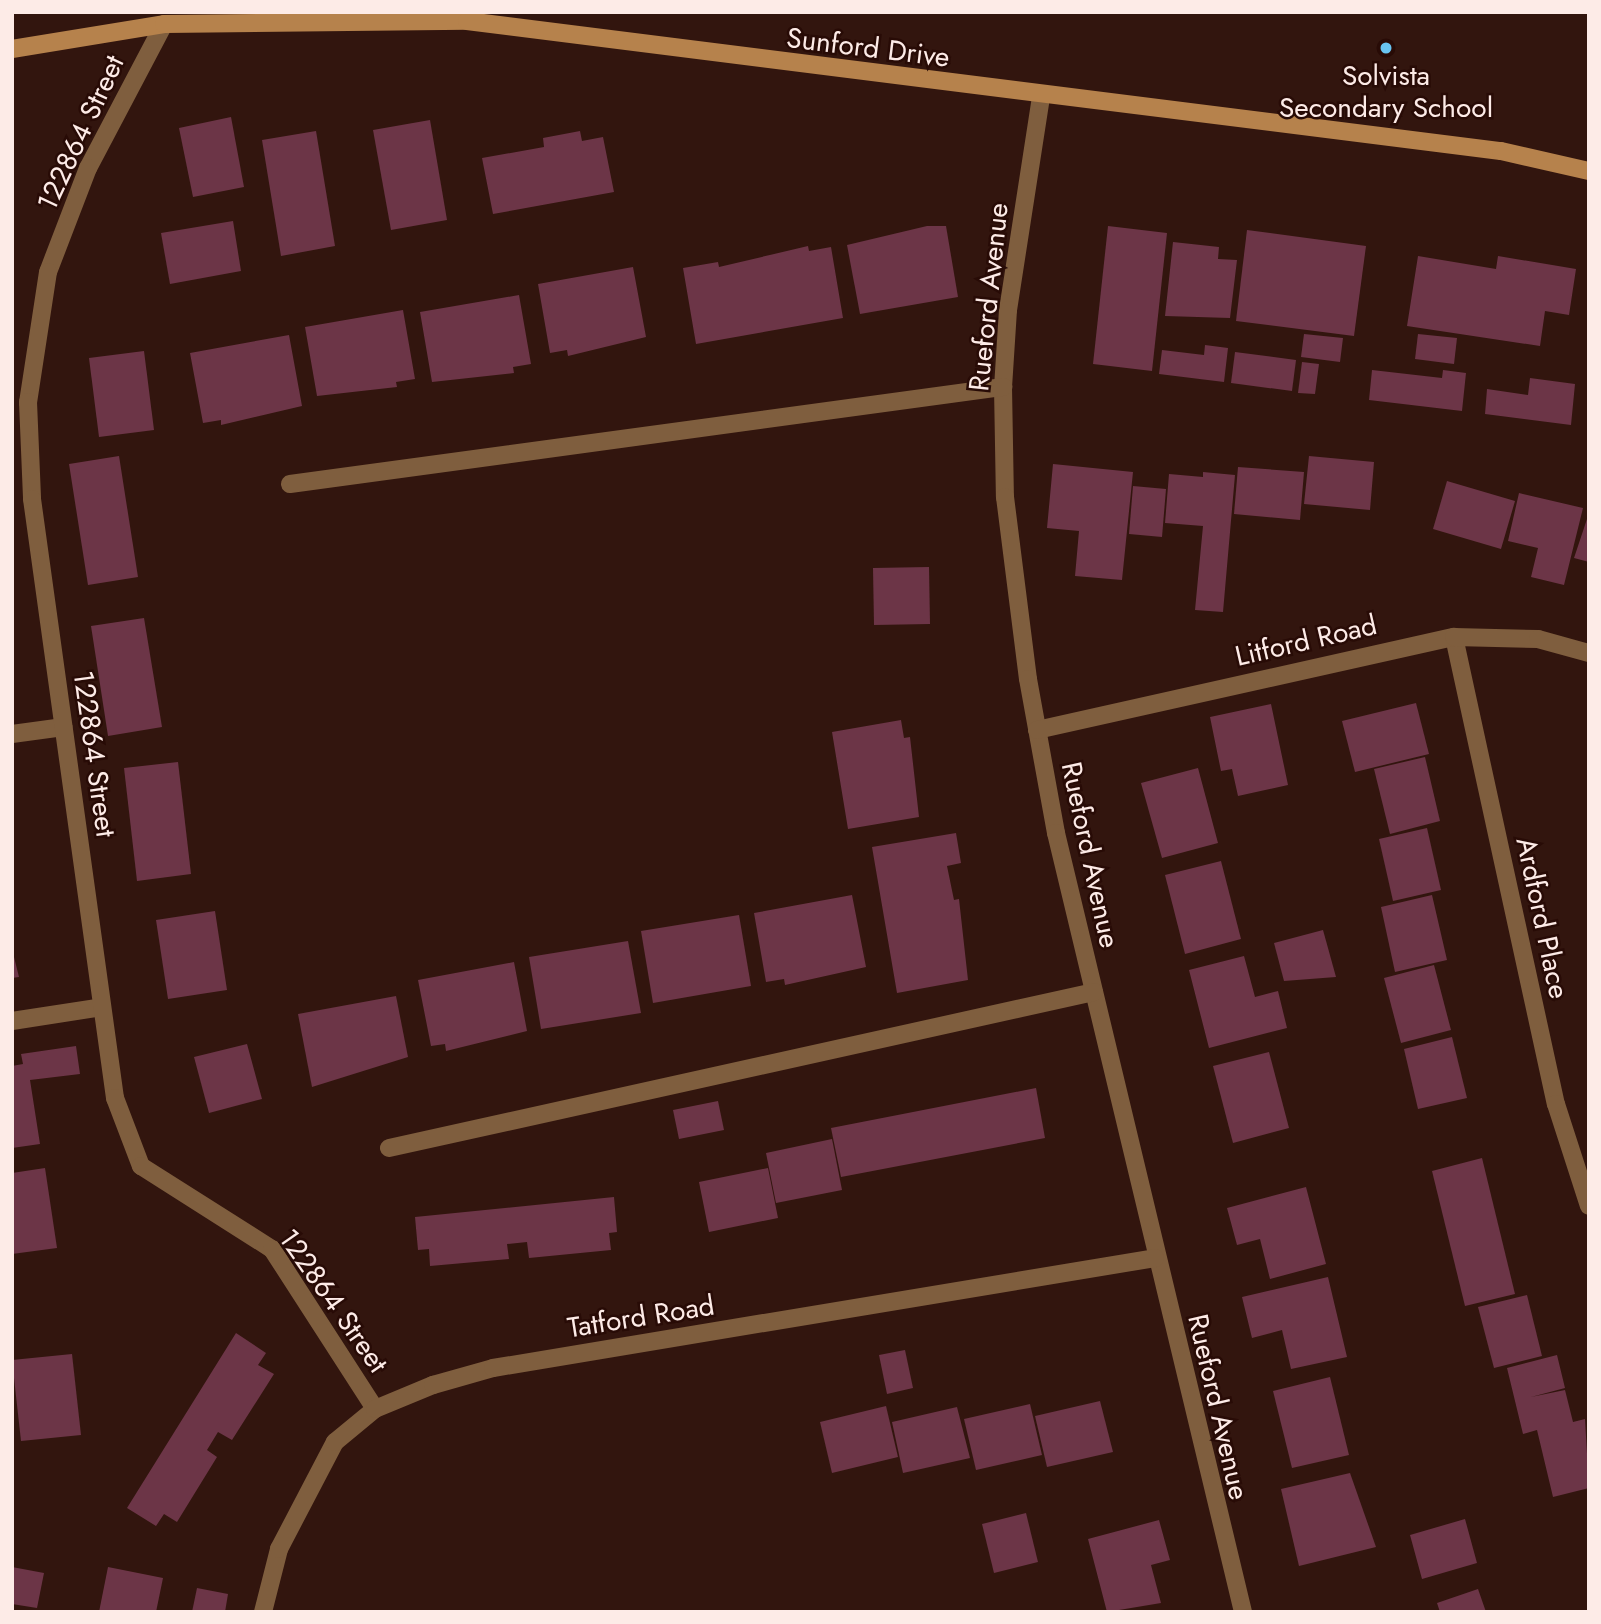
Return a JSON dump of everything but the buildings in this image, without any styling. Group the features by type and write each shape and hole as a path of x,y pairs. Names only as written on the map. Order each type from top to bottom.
{"street":[{"name":"Sunford Drive","path":"12,49 163,24 467,21 1041,97 1501,151 1589,171"},
{"name":"122864 Street","path":"163,24 88,168 48,272 28,402 32,499 115,1098 141,1166 272,1249 375,1409"},
{"name":"Rueford Avenue","path":"1041,97 1008,310 1003,387 1005,497 1037,730 1155,1258 1243,1612"},
{"path":"290,484 1003,387"},
{"name":"Litford Road","path":"1037,730 1454,637 1538,639 1589,653"},
{"name":"Ardford Place","path":"1454,637 1556,1104 1589,1206"},
{"path":"12,734 64,727"},
{"path":"389,1148 1094,992"},
{"path":"12,1021 102,1007"},
{"name":"Tatford Road","path":"263,1612 279,1549 305,1488 335,1442 375,1409 493,1368 1155,1258"}],"place":[{"name":"Solvista Secondary School","path":"1386,48"}]}
